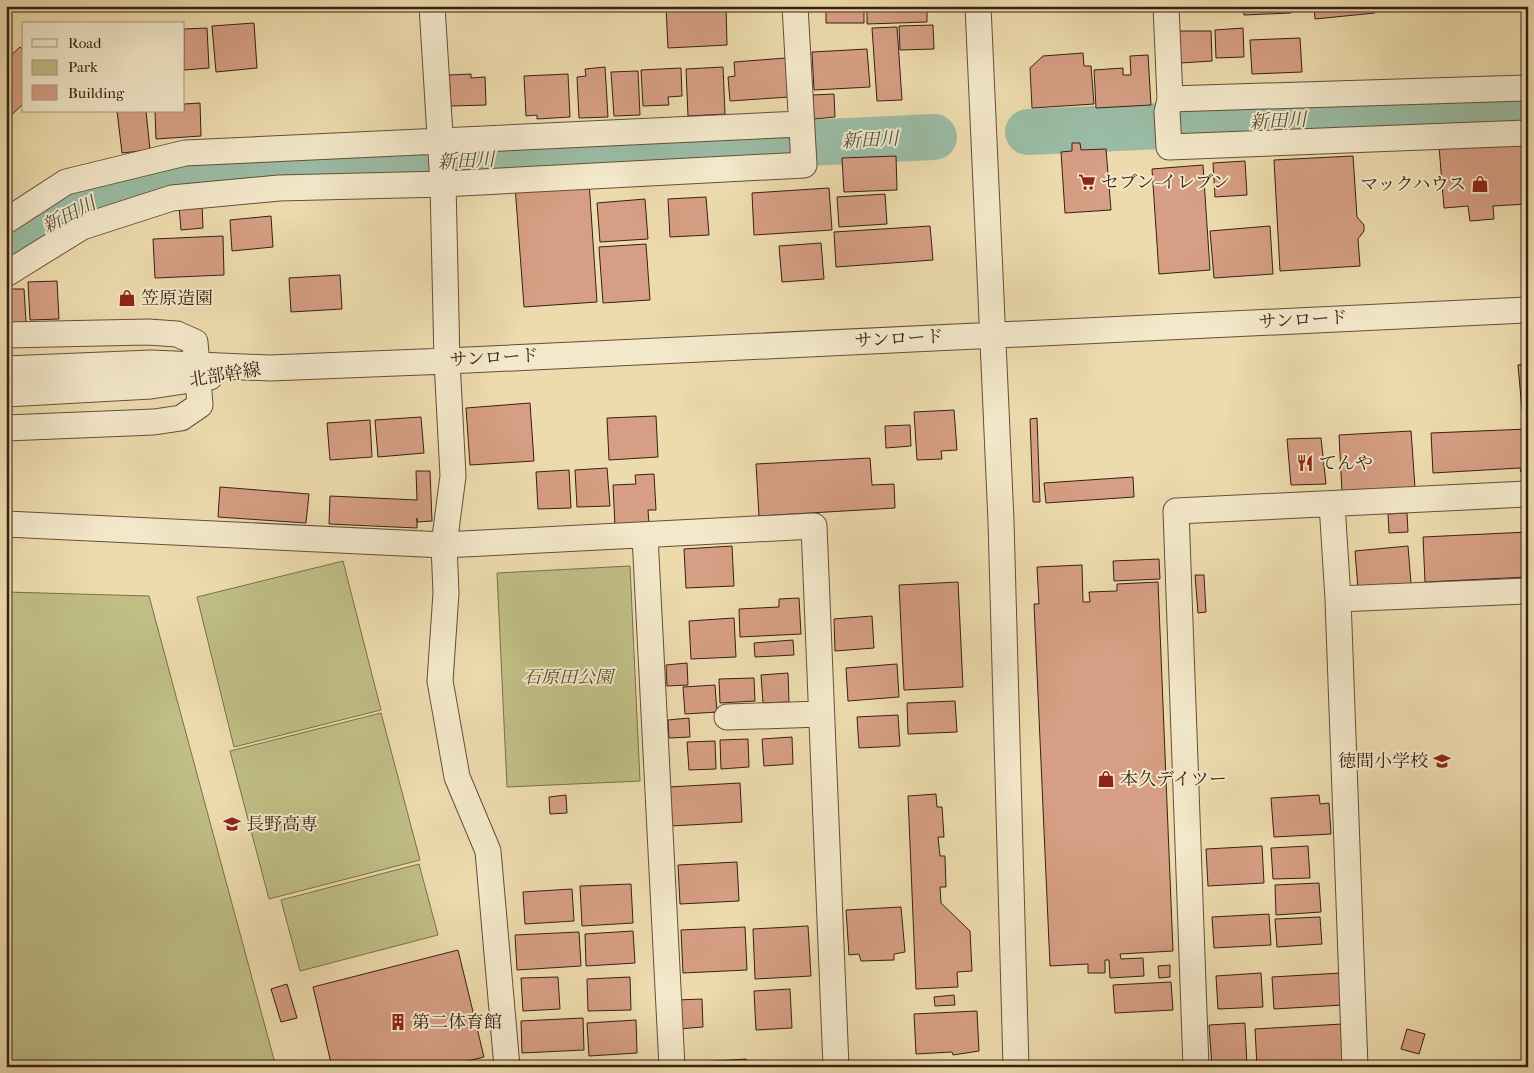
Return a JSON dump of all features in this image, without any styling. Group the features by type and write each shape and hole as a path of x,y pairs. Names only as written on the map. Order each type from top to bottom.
{"street":[{"path":"432,6 441,162 447,361 453,476 444,546 446,594 440,681 457,777 488,851 507,1067"},
{"path":"6,221 66,182 185,153 441,162 804,165 794,6"},
{"path":"978,6 991,335 1001,521 1016,1067"},
{"path":"1166,6 1169,147 1528,133"},
{"path":"1168,106 1528,88"},
{"path":"6,274 82,228 172,198 279,188 441,162 801,138"},
{"name":"サンロード","path":"270,368 1528,310"},
{"path":"6,335 148,332 178,334 195,342 200,406 181,418 154,422 6,428"},
{"name":"北部幹線","path":"6,369 151,363 197,372"},
{"name":"北部幹線","path":"6,394 151,386 197,372 270,368"},
{"path":"1196,1067 1176,511 1528,494"},
{"path":"1332,504 1338,599 1355,1067"},
{"path":"6,524 444,546 814,526 836,1067"},
{"path":"645,536 672,1067"},
{"path":"1338,599 1528,591"},
{"path":"727,717 821,714"}],"green space":[{"path":"343,561 381,710 234,747 197,597"},
{"name":"石原田公園","path":"630,566 640,781 507,787 497,573"},
{"path":"6,592 149,596 276,1067 6,1067"},
{"path":"381,713 420,860 269,899 230,751"},
{"path":"419,864 438,935 300,971 281,900"}],"building":[{"path":"666,6 726,6 727,45 668,48"},
{"path":"826,6 864,6 864,23 826,23"},
{"path":"867,6 927,6 927,22 867,24"},
{"path":"1244,6 1290,6 1291,13 1244,15"},
{"path":"1314,6 1375,6 1375,13 1315,19"},
{"path":"1477,6 1521,6 1521,7 1477,10"},
{"path":"254,23 257,68 216,72 212,26"},
{"path":"933,25 934,49 900,50 899,26"},
{"path":"897,27 902,100 877,101 872,28"},
{"path":"207,28 209,68 185,70 185,29"},
{"path":"1243,28 1244,57 1216,58 1215,30"},
{"path":"1179,31 1211,31 1212,61 1180,63"},
{"path":"1300,38 1302,72 1252,74 1250,40"},
{"path":"20,47 22,49 22,105 6,120 6,60"},
{"path":"867,49 870,87 814,90 812,52"},
{"path":"1083,53 1084,66 1091,66 1094,104 1032,108 1030,68 1043,56"},
{"path":"1148,55 1151,105 1096,108 1094,70 1123,68 1123,75 1131,75 1130,56"},
{"path":"786,58 789,97 730,101 728,77 735,76 734,62"},
{"path":"605,67 608,117 579,118 577,77 586,76 585,69"},
{"path":"723,67 725,114 688,116 686,69"},
{"path":"681,68 682,96 668,97 669,105 643,106 641,70"},
{"path":"638,71 640,115 614,116 611,72"},
{"path":"471,74 471,78 485,77 486,105 451,106 449,75"},
{"path":"568,74 570,117 537,119 537,115 526,116 524,76"},
{"path":"834,94 835,117 814,119 813,95"},
{"path":"200,103 201,136 156,139 155,112 185,112 185,104"},
{"path":"117,112 146,112 150,150 122,153"},
{"path":"1523,140 1527,204 1493,206 1494,219 1470,221 1468,206 1444,208 1439,146"},
{"path":"1072,143 1080,143 1081,150 1106,149 1111,210 1065,213 1061,152 1072,151"},
{"path":"896,156 897,190 844,192 842,158"},
{"path":"1353,156 1357,217 1364,225 1364,231 1358,239 1360,266 1280,271 1274,160"},
{"path":"1245,161 1247,195 1215,197 1213,163"},
{"path":"1203,165 1210,270 1159,274 1152,169"},
{"path":"589,181 597,302 524,307 515,186"},
{"path":"829,188 832,230 754,235 752,193"},
{"path":"885,194 887,224 839,227 837,197"},
{"path":"706,197 709,235 670,237 668,199"},
{"path":"645,199 648,239 600,242 597,203"},
{"path":"202,205 203,228 181,230 179,206"},
{"path":"271,216 273,247 232,251 230,220"},
{"path":"930,226 933,260 836,267 834,232"},
{"path":"1270,226 1273,274 1214,278 1210,231"},
{"path":"223,236 224,275 155,278 153,239"},
{"path":"821,243 824,279 782,282 779,246"},
{"path":"646,244 650,300 603,303 599,247"},
{"path":"340,275 342,309 291,312 289,278"},
{"path":"57,281 59,319 30,320 28,282"},
{"path":"6,289 24,289 26,322 6,323"},
{"path":"1528,364 1528,410 1522,410 1518,365"},
{"path":"530,403 534,461 470,465 466,408"},
{"path":"954,410 957,450 941,451 942,459 917,460 914,412"},
{"path":"656,416 658,457 609,460 607,418"},
{"path":"421,417 424,453 378,457 375,420"},
{"path":"1037,418 1040,502 1033,502 1030,419"},
{"path":"370,420 372,457 330,460 327,423"},
{"path":"910,425 911,446 886,448 885,426"},
{"path":"1528,429 1528,472 1521,472 1520,468 1433,473 1431,433"},
{"path":"1411,431 1415,488 1342,492 1339,435"},
{"path":"1321,438 1326,484 1291,485 1287,439"},
{"path":"870,458 872,485 894,484 895,508 759,516 756,464"},
{"path":"607,468 610,506 577,507 575,470"},
{"path":"569,470 571,508 538,509 536,472"},
{"path":"416,471 430,471 432,521 417,522 417,528 329,524 330,496 417,500"},
{"path":"654,474 656,510 648,510 649,524 615,526 613,485 636,484 635,475"},
{"path":"1133,477 1134,497 1046,503 1044,483"},
{"path":"220,487 309,494 306,523 218,517"},
{"path":"1407,513 1408,532 1389,533 1388,514"},
{"path":"1528,532 1528,577 1425,582 1423,537"},
{"path":"732,546 734,586 686,588 684,549"},
{"path":"1408,546 1411,584 1358,589 1355,551"},
{"path":"1159,559 1160,579 1114,581 1113,561"},
{"path":"1082,565 1083,602 1090,602 1089,592 1117,591 1117,584 1158,582 1173,951 1120,954 1121,959 1143,958 1144,976 1110,978 1109,960 1105,960 1105,973 1088,973 1088,964 1050,966 1034,604 1039,604 1037,567"},
{"path":"1195,575 1204,575 1206,612 1198,613"},
{"path":"958,582 963,687 904,690 899,585"},
{"path":"799,598 801,634 740,637 739,609 779,607 779,599"},
{"path":"872,616 874,648 835,651 834,619"},
{"path":"734,618 736,657 691,659 689,621"},
{"path":"793,640 794,655 755,657 754,643"},
{"path":"687,663 688,685 667,686 666,665"},
{"path":"897,664 899,697 848,701 846,668"},
{"path":"788,673 789,702 763,703 761,675"},
{"path":"754,678 755,701 720,703 719,679"},
{"path":"715,685 717,712 685,714 683,687"},
{"path":"955,701 957,732 908,734 907,703"},
{"path":"898,715 900,746 859,748 857,717"},
{"path":"689,718 690,737 669,738 668,720"},
{"path":"792,737 793,764 764,766 762,739"},
{"path":"748,739 749,767 721,769 720,740"},
{"path":"715,741 716,769 689,770 687,742"},
{"path":"740,783 742,822 671,826 669,787"},
{"path":"936,794 937,807 942,807 944,837 938,837 940,856 945,856 946,887 940,887 941,903 970,931 972,971 957,972 958,987 916,989 908,796"},
{"path":"566,795 567,813 550,814 549,797"},
{"path":"1319,795 1320,804 1329,803 1331,834 1274,837 1271,798"},
{"path":"1262,846 1264,883 1208,886 1206,849"},
{"path":"1308,846 1310,878 1273,879 1271,848"},
{"path":"737,862 739,901 680,904 678,865"},
{"path":"1319,883 1321,912 1276,915 1275,885"},
{"path":"631,884 633,923 582,926 580,886"},
{"path":"572,889 574,921 525,924 523,892"},
{"path":"901,907 905,952 894,954 894,960 861,961 859,954 849,955 846,910"},
{"path":"1269,914 1271,945 1214,948 1212,917"},
{"path":"1320,917 1322,944 1277,947 1275,919"},
{"path":"808,926 811,976 755,979 753,929"},
{"path":"745,927 747,970 683,973 681,930"},
{"path":"633,931 635,963 586,966 585,934"},
{"path":"579,932 581,966 517,970 515,935"},
{"name":"第二体育館","path":"458,950 484,1057 442,1067 332,1067 313,987"},
{"path":"1170,965 1170,977 1159,978 1158,966"},
{"path":"1261,973 1263,1007 1218,1009 1216,976"},
{"path":"1341,973 1343,1005 1274,1009 1272,977"},
{"path":"558,977 560,1009 523,1011 521,978"},
{"path":"630,977 631,1010 588,1011 587,979"},
{"path":"1171,982 1173,1010 1115,1013 1113,985"},
{"path":"287,984 297,1018 281,1022 271,989"},
{"path":"790,989 792,1028 756,1030 754,991"},
{"path":"954,995 955,1005 935,1006 934,997"},
{"path":"702,999 703,1027 678,1029 677,1000"},
{"path":"977,1011 979,1051 953,1055 952,1052 916,1054 914,1014"},
{"path":"583,1018 584,1050 522,1053 521,1021"},
{"path":"636,1020 637,1053 589,1056 587,1023"},
{"path":"1245,1023 1247,1067 1212,1067 1209,1025"},
{"path":"1342,1024 1344,1064 1257,1067 1255,1029"},
{"path":"1407,1029 1425,1034 1419,1054 1401,1049"},
{"path":"746,1059 747,1067 700,1067 700,1062"}],"waterway":[{"name":"新田川","path":"1028,132 1528,110"},
{"name":"新田川","path":"13,246 82,204 172,176 255,169 934,137"}],"place":[{"name":"セブン-イレブン","path":"1087,182"},
{"name":"マックハウス","path":"1480,184"},
{"name":"笠原造園","path":"127,298"},
{"name":"てんや","path":"1305,463"},
{"name":"徳間小学校","path":"1442,761"},
{"name":"本久デイツー","path":"1106,779"},
{"name":"長野高専","path":"232,824"},
{"name":"第二体育館","path":"398,1022"}]}
